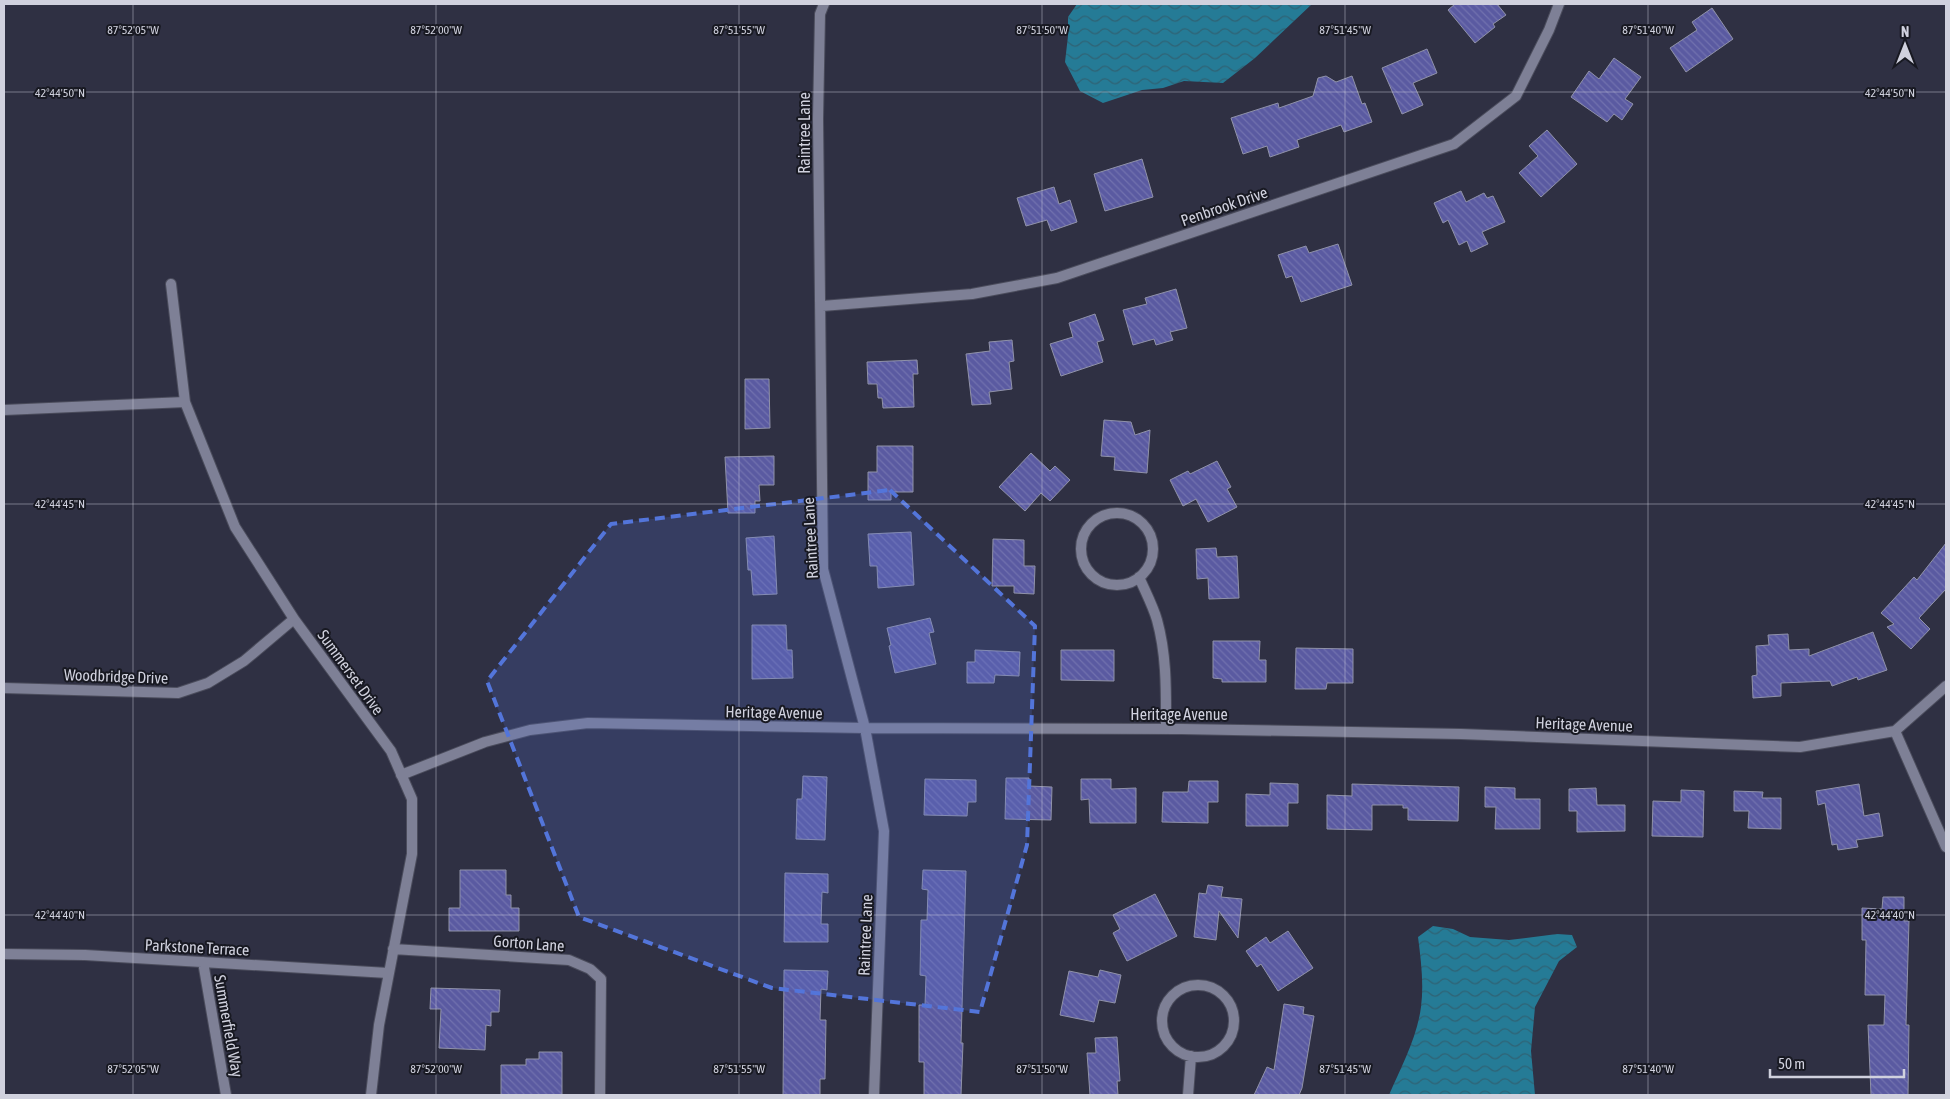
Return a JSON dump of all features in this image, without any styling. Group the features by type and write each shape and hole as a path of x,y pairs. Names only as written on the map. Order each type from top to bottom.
{"street":[{"name":"Raintree Lane","path":"824,4 820,14 818,119 822,306 823,570 865,728 884,831 874,1095"},
{"name":"Penbrook Drive","path":"822,306 972,294 1056,278 1454,144 1516,96 1549,30 1558,4"},
{"name":"Summerset Drive","path":"171,284 185,402 235,527 294,619 390,751 412,799 412,854 379,1025 371,1095"},
{"path":"4,410 185,402"},
{"path":"1114,513 1126,514 1136,518 1145,526 1152,542 1152,558 1147,569 1139,578 1128,583 1116,585 1104,582 1090,571 1082,555 1082,543 1085,532 1093,522 1102,516 1114,513"},
{"path":"1139,578 1157,618 1162,639 1166,666 1166,729"},
{"name":"Woodbridge Drive","path":"4,688 178,693 208,684 244,661 294,619"},
{"path":"1946,686 1895,732 1946,847"},
{"name":"Heritage Avenue","path":"402,775 485,742 530,730 588,722 865,728 1166,729 1461,734 1800,747 1895,732"},
{"name":"Gorton Lane","path":"393,949 569,960 590,969 601,979 600,1095"},
{"name":"Parkstone Terrace","path":"4,954 85,955 388,973"},
{"name":"Summerfield Way","path":"203,962 226,1095"},
{"path":"1190,986 1202,986 1213,989 1223,995 1230,1004 1234,1015 1234,1027 1230,1038 1214,1054 1202,1057 1191,1056 1180,1052 1170,1044 1164,1034 1162,1022 1164,1010 1174,995 1190,986"},
{"path":"1188,1095 1191,1056"}],"highlighted area":[{"path":"890,490 1035,626 1027,845 980,1012 772,988 579,917 487,681 611,524"}],"water":[{"path":"1077,4 1312,4 1255,58 1223,83 1184,81 1163,88 1142,90 1103,103 1080,91 1065,62 1068,17"},
{"path":"1433,926 1453,929 1470,937 1509,940 1557,934 1572,935 1577,947 1559,961 1535,1007 1531,1051 1535,1095 1389,1095 1408,1052 1419,1019 1422,981 1418,937"}],"building":[{"path":"1455,4 1497,4 1506,15 1493,24 1495,27 1475,43 1448,10"},
{"path":"1712,8 1733,39 1686,72 1670,48 1697,30 1692,22"},
{"path":"1427,49 1437,73 1413,83 1423,105 1402,114 1382,68"},
{"path":"1614,58 1641,77 1625,99 1633,104 1622,120 1614,114 1607,122 1571,97 1589,71 1599,79"},
{"path":"1326,76 1336,82 1352,76 1362,104 1365,103 1372,122 1344,132 1341,125 1297,140 1299,147 1270,157 1267,146 1243,154 1231,118 1278,103 1279,108 1313,96 1318,78"},
{"path":"1547,130 1577,164 1541,197 1519,173 1538,156 1529,146"},
{"path":"1142,159 1153,197 1105,211 1094,174"},
{"path":"1054,187 1059,204 1070,200 1077,222 1051,231 1047,220 1026,226 1017,198"},
{"path":"1461,191 1466,202 1484,193 1487,198 1493,196 1505,222 1482,232 1488,244 1471,252 1467,241 1459,245 1448,220 1443,223 1434,203"},
{"path":"1338,244 1352,285 1301,302 1292,276 1286,278 1278,255 1306,246 1309,253"},
{"path":"1176,289 1187,328 1170,332 1173,340 1156,345 1154,339 1133,345 1123,310 1147,304 1145,298"},
{"path":"1095,314 1104,340 1097,342 1103,362 1061,376 1050,344 1073,337 1069,323"},
{"path":"1012,340 1014,361 1009,362 1012,389 989,392 991,404 972,405 966,354 990,351 989,342"},
{"path":"917,360 918,374 913,374 914,407 883,408 882,398 878,398 877,384 868,384 867,362"},
{"path":"745,379 769,379 770,428 745,429"},
{"path":"1104,420 1131,422 1135,435 1150,430 1147,473 1114,470 1115,457 1101,456"},
{"path":"877,446 913,446 913,492 891,492 891,500 868,500 868,472 877,472"},
{"path":"1031,453 1050,471 1055,466 1070,480 1050,501 1041,493 1025,511 999,487"},
{"path":"774,456 774,485 759,485 760,501 755,501 755,513 728,513 725,457"},
{"path":"1217,461 1231,487 1227,489 1237,507 1208,522 1196,499 1183,506 1170,480 1188,471 1190,474"},
{"path":"911,532 914,585 878,588 877,566 870,566 868,534"},
{"path":"774,536 777,594 753,595 751,570 748,570 746,538"},
{"path":"993,539 1024,540 1024,566 1035,566 1034,594 1014,593 1014,586 992,586"},
{"path":"1946,543 1946,589 1919,618 1930,629 1911,649 1887,627 1894,624 1881,613 1914,577 1917,580"},
{"path":"1216,548 1217,557 1237,556 1239,598 1209,599 1208,578 1197,579 1196,549"},
{"path":"930,618 934,632 929,633 936,664 895,673 887,628"},
{"path":"752,625 786,625 787,650 792,650 793,678 752,679"},
{"path":"1873,632 1887,670 1858,680 1857,677 1832,686 1830,681 1781,683 1781,696 1753,698 1752,676 1757,675 1756,646 1769,645 1768,635 1788,634 1789,650 1809,649 1809,656"},
{"path":"1213,641 1260,641 1259,660 1266,660 1266,682 1222,682 1222,679 1213,678"},
{"path":"1296,648 1353,649 1353,683 1327,683 1326,689 1295,689"},
{"path":"975,650 1020,652 1019,676 995,675 994,683 967,683 967,662 975,662"},
{"path":"1061,650 1114,650 1114,681 1061,680"},
{"path":"803,776 827,777 825,840 796,839 797,799 802,799"},
{"path":"1006,778 1029,778 1029,786 1052,787 1051,820 1005,819"},
{"path":"925,779 976,780 976,802 968,802 967,816 924,815"},
{"path":"1081,779 1111,779 1111,789 1136,788 1136,823 1090,823 1089,799 1081,800"},
{"path":"1189,781 1218,781 1218,802 1208,802 1208,823 1162,822 1163,792 1188,792"},
{"path":"1270,783 1298,784 1298,803 1288,803 1288,826 1246,826 1246,794 1270,795"},
{"path":"1352,784 1459,787 1458,821 1408,820 1408,808 1403,808 1403,805 1372,805 1372,830 1327,829 1327,795 1352,796"},
{"path":"1859,784 1864,816 1879,813 1883,836 1856,840 1858,847 1838,850 1837,844 1832,845 1825,803 1818,805 1816,791"},
{"path":"1485,787 1515,788 1515,799 1540,799 1540,829 1495,829 1496,807 1485,807"},
{"path":"1596,788 1597,805 1625,805 1625,831 1577,832 1577,811 1569,811 1569,789"},
{"path":"1681,790 1704,791 1703,837 1652,836 1653,801 1681,802"},
{"path":"1734,791 1763,792 1762,798 1781,798 1781,829 1748,828 1749,811 1734,811"},
{"path":"460,870 506,870 506,895 511,895 511,908 519,908 519,931 449,931 449,908 460,908"},
{"path":"923,870 966,871 961,1095 924,1095 924,1062 919,1062 919,1005 925,1005 926,976 920,975 921,920 927,920 928,890 922,889"},
{"path":"785,873 828,874 828,893 822,892 821,924 828,924 828,942 784,942"},
{"path":"1208,885 1223,887 1221,897 1242,899 1238,938 1219,911 1216,940 1194,937 1199,893 1206,894"},
{"path":"1155,894 1177,936 1127,961 1113,933 1120,929 1113,915"},
{"path":"1883,897 1904,897 1904,921 1909,921 1906,1025 1909,1025 1908,1095 1871,1095 1868,1025 1884,1025 1885,995 1865,995 1866,940 1862,940 1862,908 1882,909"},
{"path":"1288,931 1313,968 1278,991 1261,964 1257,967 1246,951 1266,937 1270,943"},
{"path":"784,970 828,971 827,990 821,989 820,1020 826,1020 825,1079 820,1079 820,1095 783,1095"},
{"path":"1100,970 1121,975 1115,1003 1099,1000 1094,1022 1060,1015 1069,971 1098,977"},
{"path":"431,988 500,990 499,1012 491,1012 491,1026 486,1025 485,1050 439,1048 441,1009 430,1009"},
{"path":"1284,1004 1304,1007 1303,1014 1314,1016 1302,1088 1299,1095 1254,1095 1267,1067 1274,1070"},
{"path":"1117,1037 1120,1081 1117,1081 1118,1095 1090,1095 1087,1053 1096,1053 1095,1038"},
{"path":"539,1052 562,1052 562,1095 501,1095 501,1065 526,1065 526,1059 539,1059"}]}
